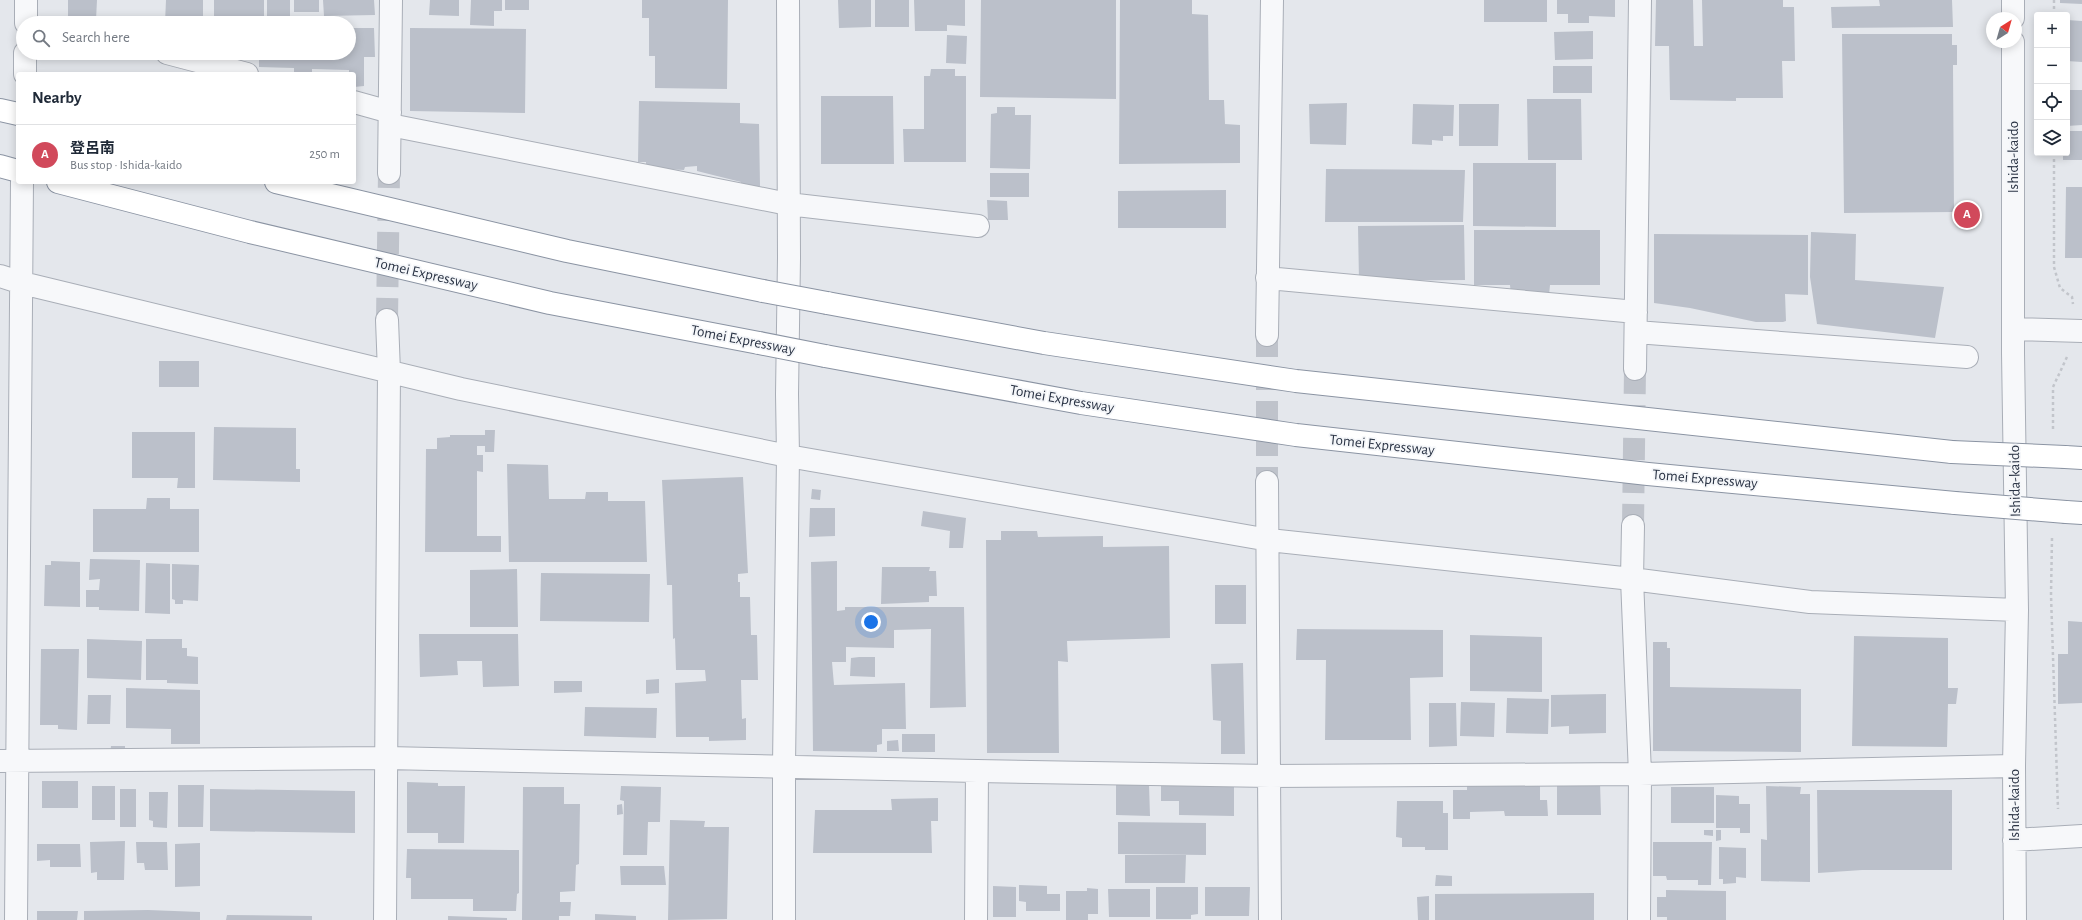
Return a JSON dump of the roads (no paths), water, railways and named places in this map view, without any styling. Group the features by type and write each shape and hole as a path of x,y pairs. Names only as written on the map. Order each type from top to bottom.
{"highway":[{"path":"0,110 16,114"},
{"path":"0,166 16,170"},
{"name":"Tomei Expressway","path":"65,184 250,232 550,303 758,344 1081,403 1296,435 1648,474 1955,503 2074,512"},
{"path":"284,184 559,249 763,291 1044,343 1296,381 1952,452 2073,457"}],"street":[{"path":"26,0 26,16"},
{"path":"389,173 391,0"},
{"path":"784,920 784,766 788,456 788,0"},
{"path":"1267,335 1272,0"},
{"path":"1635,369 1640,0"},
{"path":"2013,0 2013,12"},
{"name":"Ishida-kaido","path":"2013,48 2013,329 2017,610 2014,766 2015,920"},
{"path":"25,60 25,72"},
{"path":"194,60 239,72"},
{"path":"356,103 390,118 788,204 978,226"},
{"path":"16,920 9,761 22,283 22,184"},
{"path":"0,276 22,283 461,389 788,456 1269,540 1632,579 1810,602 2017,610"},
{"path":"1267,278 1636,322 1967,357"},
{"path":"385,920 389,372 387,320"},
{"path":"2013,329 2082,331"},
{"path":"1267,482 1269,540 1270,920"},
{"path":"1633,526 1632,579 1640,774 1639,920"},
{"path":"9,761 387,758 1270,776 1640,774 2014,766"},
{"path":"976,920 977,771"},
{"path":"2014,840 2082,836"}],"tunnel":[{"path":"387,320 389,173"},
{"path":"1267,335 1267,482"},
{"path":"1633,526 1635,369"}],"place":[{"name":"登呂南","path":"1967,215"}]}
